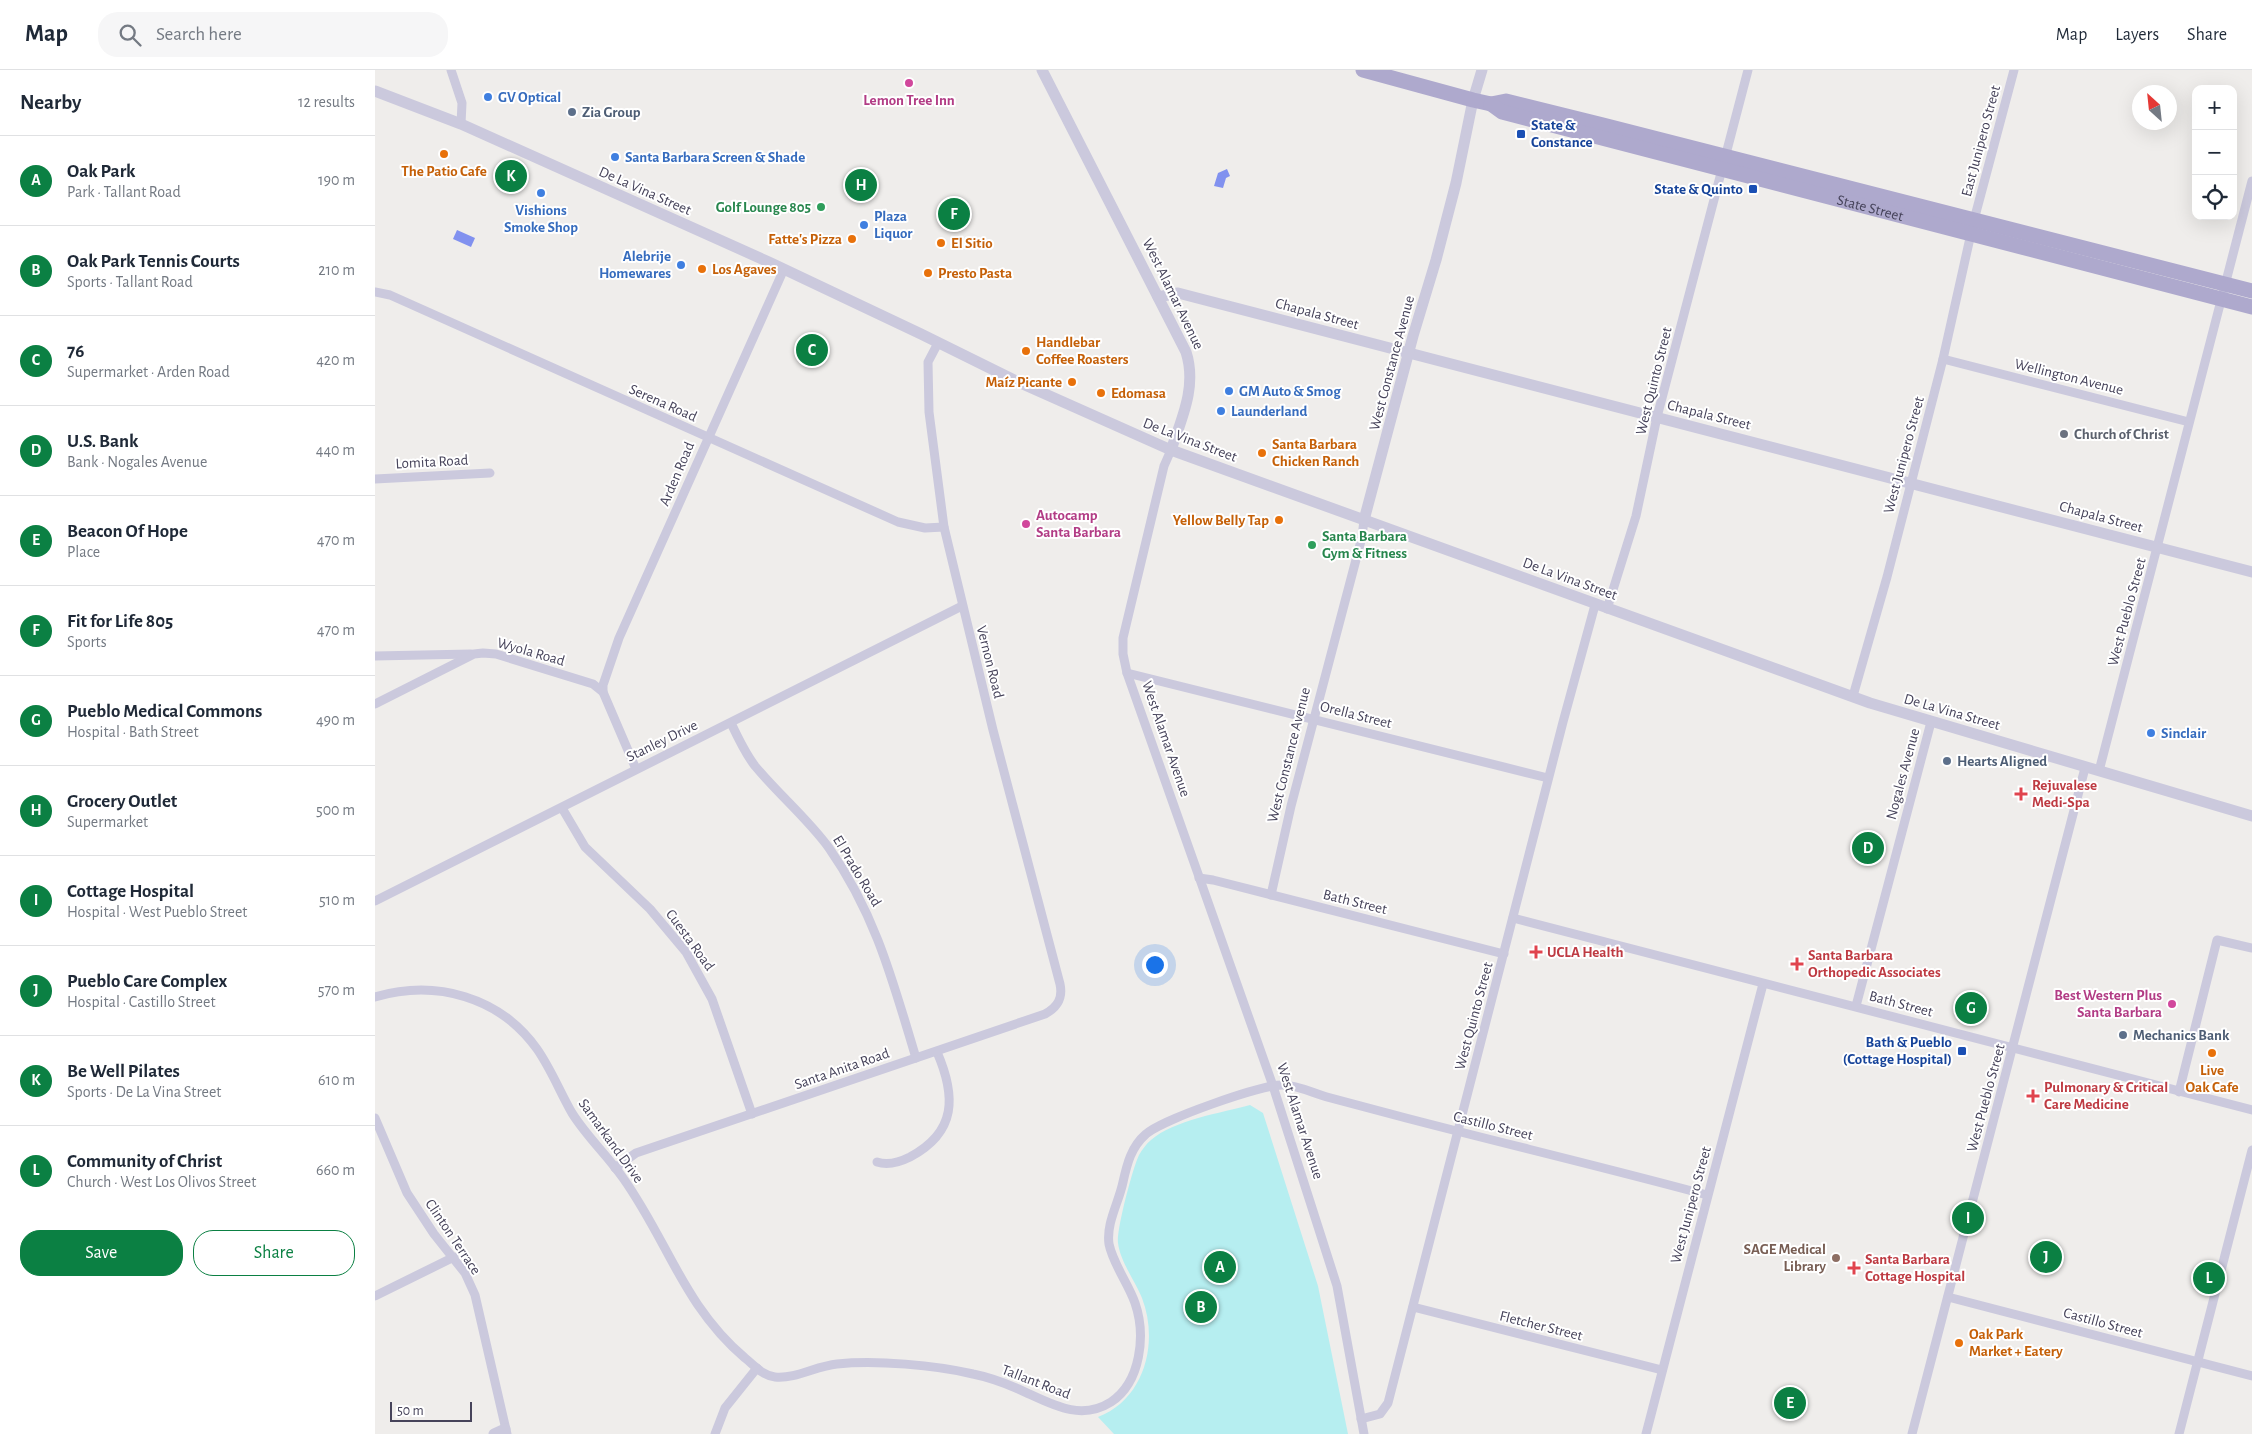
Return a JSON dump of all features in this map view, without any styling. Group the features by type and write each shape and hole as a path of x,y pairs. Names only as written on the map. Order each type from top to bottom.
{"main road":[{"name":"State Street","path":"1363,70 1491,104 1506,101 1724,164 1972,226 2223,292 2252,307"},
{"name":"State Street","path":"2223,292 2252,292"}],"street":[{"path":"451,70 462,103 461,124"},
{"name":"West Alamar Avenue","path":"1042,70 1159,296 1191,366 1191,381 1186,403 1164,466 1123,638 1127,673 1273,1086 1337,1286 1364,1434"},
{"name":"West Constance Avenue","path":"1271,894 1314,718 1362,537 1364,520 1408,353 1451,202 1473,100 1482,70"},
{"name":"West Quinto Street","path":"1361,1419 1380,1414 1385,1409 1413,1307 1548,778 1601,607 1636,516 1657,417 1748,70"},
{"name":"East Junipero Street","path":"1972,226 2015,70"},
{"name":"De La Vina Street","path":"375,91 461,124 784,269 987,368 1171,450 1601,607 1853,696 1931,722 2252,816"},
{"name":"West Pueblo Street","path":"2099,771 2252,182"},
{"name":"West Junipero Street","path":"1853,696 1943,359 1972,226"},
{"name":"Arden Road","path":"603,692 619,638 784,269"},
{"name":"Serena Road","path":"375,292 390,295 898,522 925,528 944,527"},
{"name":"Chapala Street","path":"1159,296 1178,293 2252,572"},
{"name":"Vernon Road","path":"938,343 928,362 929,412 944,527 962,606 1060,984"},
{"name":"Wellington Avenue","path":"1943,359 2189,422"},
{"name":"Lomita Road","path":"375,479 490,473"},
{"name":"Stanley Drive","path":"375,901 962,606"},
{"path":"375,656 474,654"},
{"name":"Wyola Road","path":"375,704 474,654 496,654 593,684 603,692"},
{"name":"Orella Street","path":"1127,673 1314,718 1548,778"},
{"path":"603,692 636,769"},
{"name":"Nogales Avenue","path":"1856,1006 1931,722"},
{"name":"El Prado Road","path":"731,723 743,749 756,767 809,822 853,886 885,956 915,1058"},
{"name":"West Pueblo Street","path":"1912,1434 2085,768"},
{"name":"Cuesta Road","path":"562,808 585,847 650,909 686,952 712,999 752,1114"},
{"name":"Bath Street","path":"1199,878 1271,894 1504,954"},
{"name":"Bath Street","path":"1513,918 2252,1110"},
{"path":"2179,1092 2217,940 2252,948"},
{"name":"Santa Anita Road","path":"615,1168 636,1154 937,1052 1052,1010 1061,996 1060,984"},
{"name":"West Junipero Street","path":"1646,1434 1763,984"},
{"name":"Samarkand Drive","path":"375,997 409,990 447,991 467,996 503,1014 527,1036 541,1053 571,1112 595,1145 615,1168 646,1213 689,1295 719,1333 757,1368"},
{"path":"877,1162 883,1164 898,1163 923,1150 938,1136 946,1124 950,1106 949,1086 937,1052"},
{"name":"Castillo Street","path":"1273,1086 1286,1085 1458,1132 1707,1195"},
{"name":"Tallant Road","path":"757,1368 765,1375 775,1377 799,1374 831,1364 852,1362 946,1369 996,1380 1066,1410 1103,1407 1115,1400 1127,1386 1135,1366 1140,1345 1140,1331 1135,1303 1112,1251 1109,1237 1111,1222 1133,1149 1145,1134 1170,1119 1273,1086"},
{"name":"Clinton Terrace","path":"375,1118 407,1193 434,1234 465,1273 475,1295 502,1432"},
{"path":"2179,1434 2252,1150"},
{"path":"375,1296 454,1257"},
{"name":"Castillo Street","path":"1948,1297 2252,1376"},
{"name":"Fletcher Street","path":"1413,1307 1662,1370"},
{"path":"715,1434 725,1408 757,1368"}],"shaded area":[{"path":"1250,1105 1263,1113 1318,1286 1348,1434 1114,1434 1098,1417 1114,1409 1127,1397 1137,1383 1144,1367 1148,1350 1147,1315 1142,1298 1125,1264 1118,1243 1125,1199 1139,1155 1151,1140 1172,1127 1198,1118"}],"water":[{"path":"1227,169 1230,176 1226,178 1223,188 1214,186 1218,173"},
{"path":"457,230 475,238 471,247 453,239"}],"place":[{"name":"Lemon Tree Inn","path":"909,83"},
{"name":"GV Optical","path":"488,97"},
{"name":"Zia Group","path":"572,112"},
{"name":"State & Constance","path":"1521,134"},
{"name":"The Patio Cafe","path":"444,154"},
{"name":"Santa Barbara Screen & Shade","path":"615,157"},
{"name":"Be Well Pilates","path":"511,176"},
{"name":"Grocery Outlet","path":"861,185"},
{"name":"State & Quinto","path":"1753,189"},
{"name":"Vishions Smoke Shop","path":"541,193"},
{"name":"Golf Lounge 805","path":"821,207"},
{"name":"Fit for Life 805","path":"954,214"},
{"name":"Plaza Liquor","path":"864,225"},
{"name":"Fatte's Pizza","path":"852,239"},
{"name":"El Sitio","path":"941,243"},
{"name":"Alebrije Homewares","path":"681,265"},
{"name":"Los Agaves","path":"702,269"},
{"name":"Presto Pasta","path":"928,273"},
{"name":"76","path":"812,350"},
{"name":"Handlebar Coffee Roasters","path":"1026,351"},
{"name":"Maíz Picante","path":"1072,382"},
{"name":"GM Auto & Smog","path":"1229,391"},
{"name":"Edomasa","path":"1101,393"},
{"name":"Launderland","path":"1221,411"},
{"name":"Church of Christ","path":"2064,434"},
{"name":"Santa Barbara Chicken Ranch","path":"1262,453"},
{"name":"Yellow Belly Tap","path":"1279,520"},
{"name":"Autocamp Santa Barbara","path":"1026,524"},
{"name":"Santa Barbara Gym & Fitness","path":"1312,545"},
{"name":"Sinclair","path":"2151,733"},
{"name":"Hearts Aligned","path":"1947,761"},
{"name":"Rejuvalese Medi-Spa","path":"2021,794"},
{"name":"U.S. Bank","path":"1868,848"},
{"name":"UCLA Health","path":"1536,952"},
{"name":"Santa Barbara Orthopedic Associates","path":"1797,964"},
{"name":"Best Western Plus Santa Barbara","path":"2172,1004"},
{"name":"Pueblo Medical Commons","path":"1971,1008"},
{"name":"Mechanics Bank","path":"2123,1035"},
{"name":"Bath & Pueblo (Cottage Hospital)","path":"1962,1051"},
{"name":"Live Oak Cafe","path":"2212,1053"},
{"name":"Pulmonary & Critical Care Medicine","path":"2033,1096"},
{"name":"Cottage Hospital","path":"1968,1218"},
{"name":"Pueblo Care Complex","path":"2046,1257"},
{"name":"SAGE Medical Library","path":"1836,1258"},
{"name":"Oak Park","path":"1220,1267"},
{"name":"Santa Barbara Cottage Hospital","path":"1854,1268"},
{"name":"Community of Christ","path":"2209,1278"},
{"name":"Oak Park Tennis Courts","path":"1201,1307"},
{"name":"Oak Park Market + Eatery","path":"1959,1343"},
{"name":"Beacon Of Hope","path":"1790,1403"}]}
